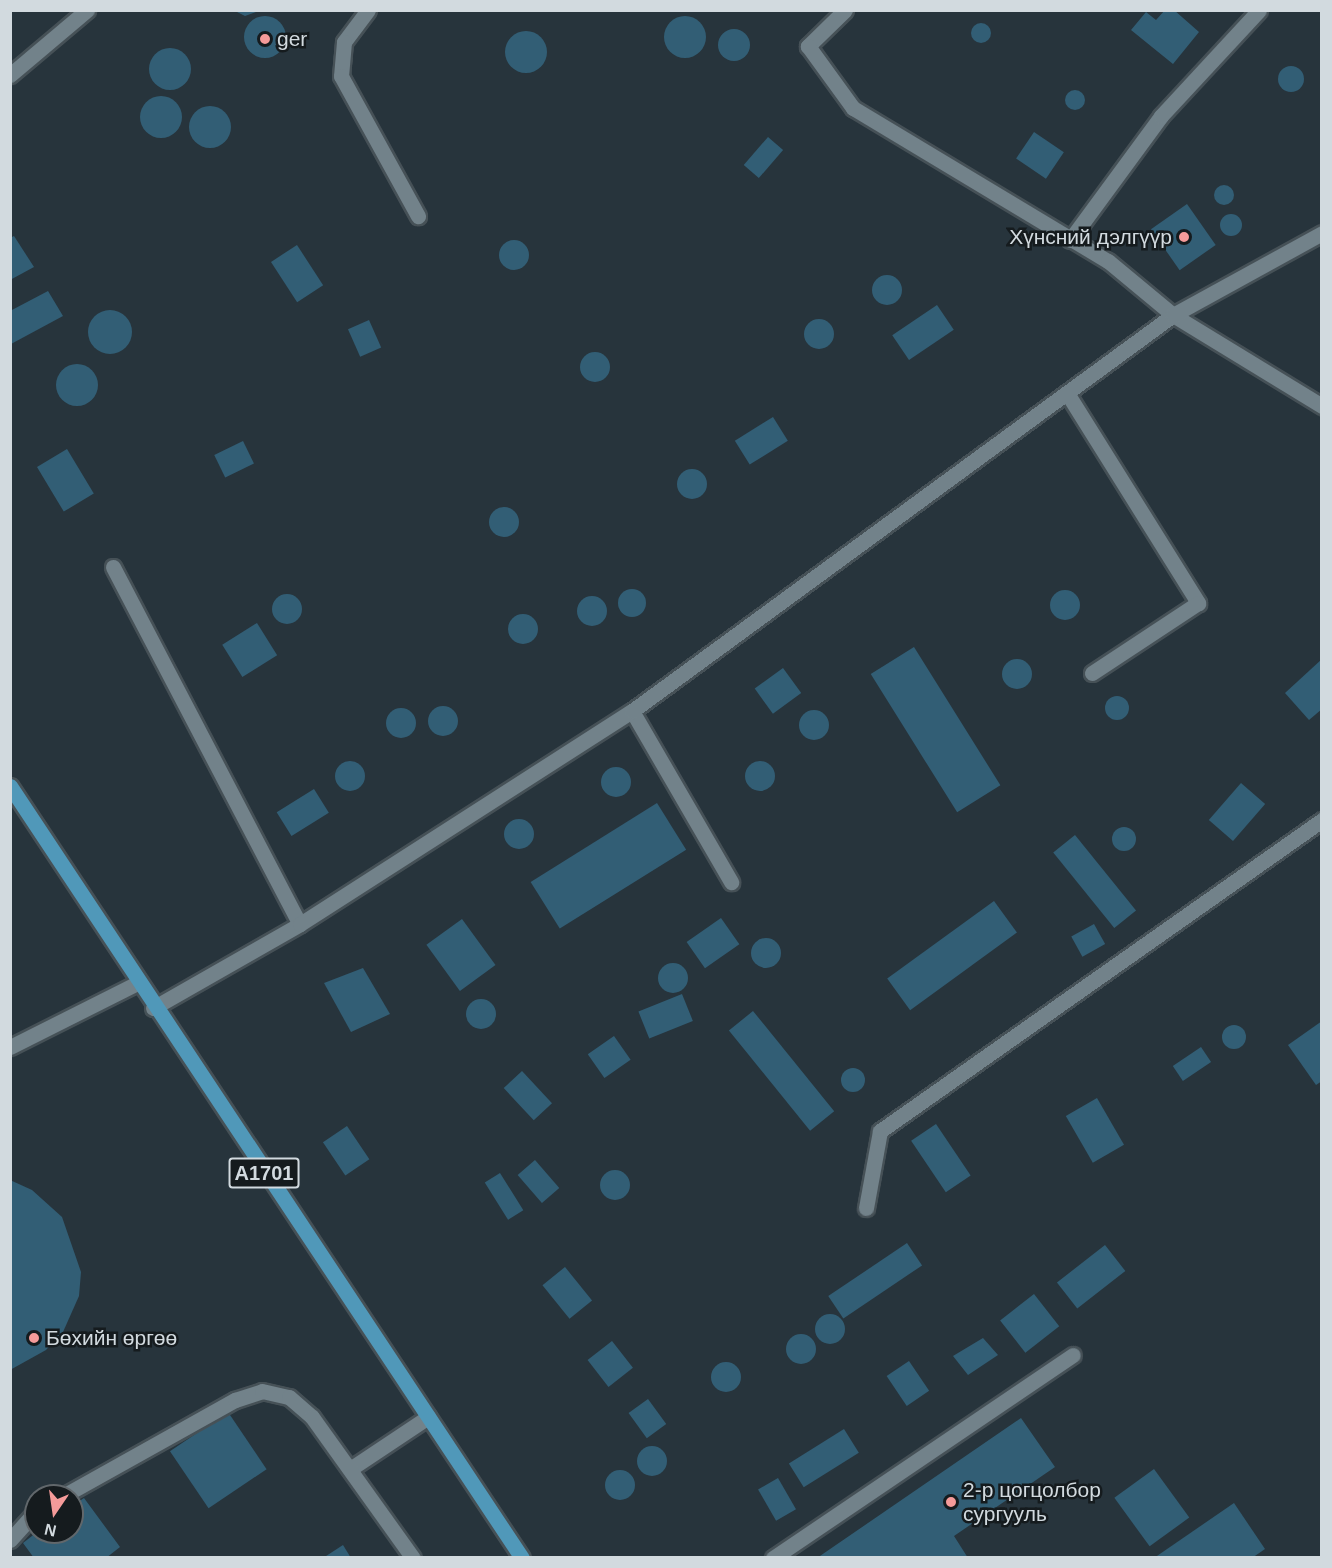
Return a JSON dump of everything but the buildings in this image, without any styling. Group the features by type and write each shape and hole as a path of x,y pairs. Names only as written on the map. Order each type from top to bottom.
{"main road":[{"name":"A1701","path":"10,786 136,983 522,1557"}],"street":[{"path":"10,75 87,10"},
{"path":"368,10 344,42 341,76 418,216"},
{"path":"845,10 808,46 853,108 1108,261 1173,315 1322,406"},
{"path":"1070,240 1161,116 1260,10"},
{"path":"153,1008 300,924 632,711 1173,315 1322,233"},
{"path":"1067,393 1198,603 1092,673"},
{"path":"112,567 300,924"},
{"path":"632,711 731,882"},
{"path":"866,1208 880,1131 1322,820"},
{"path":"10,1047 136,983"},
{"path":"773,1557 1073,1355"},
{"path":"84,1484 235,1400 262,1391 289,1397 312,1417 414,1557"},
{"path":"350,1470 428,1418"},
{"path":"10,1540 24,1524"}],"place":[{"name":"ger","path":"265,39"},
{"name":"Хүнсний дэлгүүр","path":"1184,237"},
{"name":"Бөхийн өргөө","path":"34,1338"},
{"name":"2-р цогцолбор сургууль","path":"951,1502"}]}
